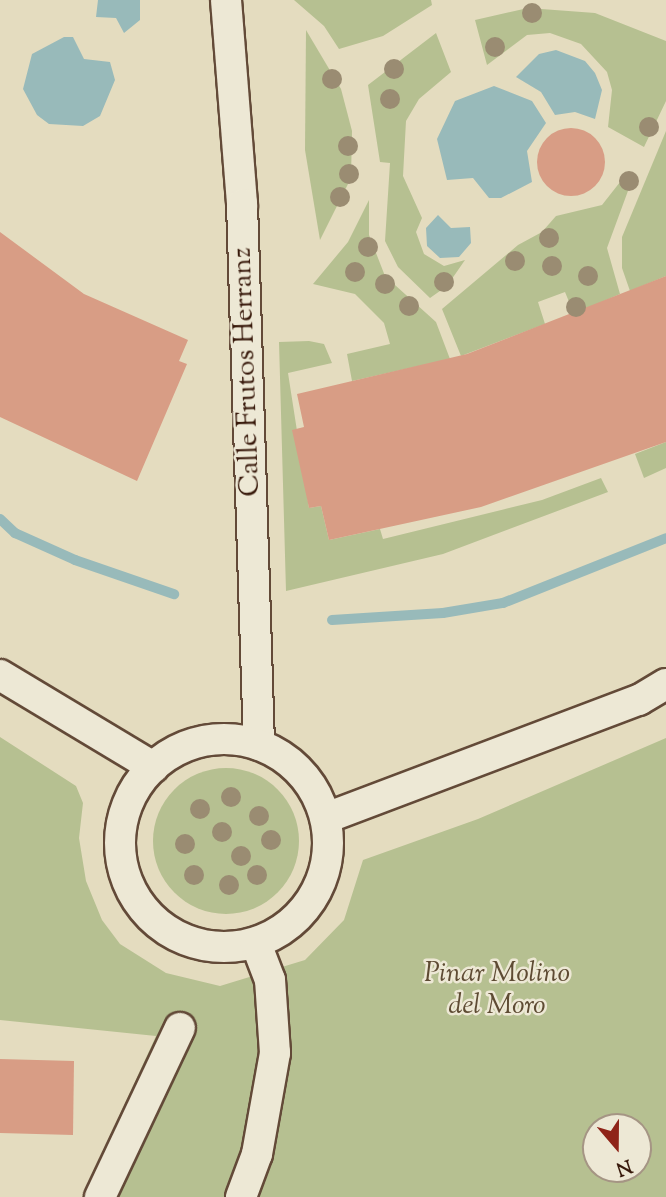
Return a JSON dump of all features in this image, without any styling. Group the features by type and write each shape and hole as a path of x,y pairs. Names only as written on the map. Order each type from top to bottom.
{"street":[{"name":"Calle Frutos Herranz","path":"226,0 242,204 259,745"},
{"path":"0,674 153,767"},
{"path":"326,818 639,700 666,684"},
{"path":"230,739 259,745 301,773 326,818 328,858 314,897 289,925 256,943 212,947 183,939 147,914 129,887 120,856 121,823 133,793 153,767 201,742 230,739"},
{"path":"241,1197 257,1154 275,1053 270,979 256,943"},
{"path":"100,1197 180,1028"}],"green space":[{"path":"294,0 431,0 432,5 383,36 339,49 324,26"},
{"path":"528,8 595,13 666,41 666,101 644,147 608,127 612,90 607,72 581,44 550,33 527,35 487,65 475,20"},
{"path":"306,30 341,89 352,131 351,178 320,240 305,150"},
{"path":"436,33 451,72 419,99 406,121 403,176 422,218 416,232 424,254 444,266 465,260 447,286 430,298 398,267 385,241 390,163 380,162 368,85"},
{"path":"666,131 666,276 630,291 622,268 622,237"},
{"path":"624,177 632,180 607,248 620,294 574,314 565,292 538,302 545,324 461,356 442,309 518,245 542,232 556,216 602,205"},
{"path":"369,200 369,235 385,276 436,322 450,359 352,381 347,354 390,344 384,323 355,294 313,284 348,242"},
{"path":"309,341 324,344 332,363 288,373 309,508 321,506 329,540 380,529 383,539 542,500 601,478 608,492 443,554 286,591 279,342"},
{"path":"666,442 666,468 644,478 635,454"},
{"name":"Pinar Molino del Moro","path":"0,737 76,786 83,803 79,838 86,881 102,920 120,944 166,973 220,986 305,960 344,920 363,860 478,819 666,738 666,1197 82,1197 156,1036 0,1020"},
{"path":"226,768 254,774 278,789 293,813 299,841 293,869 278,893 254,908 226,914 198,908 174,893 159,869 153,841 159,813 174,789 198,774"}],"water":[{"path":"98,0 140,0 140,20 124,33 116,18 96,17"},
{"path":"64,37 73,37 84,59 110,62 115,80 100,116 83,126 49,124 37,115 23,89 32,54"},
{"path":"556,50 585,61 595,73 602,90 595,119 575,112 555,115 541,92 516,77 539,54"},
{"path":"494,86 532,101 546,123 527,151 532,182 501,198 489,198 473,178 447,180 437,139 455,101"},
{"path":"438,215 451,228 470,227 471,243 459,257 440,258 427,246 426,228"}],"building":[{"path":"571,128 584,131 595,138 602,149 605,162 602,175 595,186 584,193 571,196 558,193 547,186 540,175 537,162 540,149 547,138 558,131"},
{"path":"0,232 84,294 188,340 179,361 187,364 137,481 0,417"},
{"path":"666,276 666,442 481,507 329,540 321,506 309,508 292,430 304,427 297,394 467,354"},
{"path":"0,1059 74,1061 73,1135 0,1133"}],"waterway":[{"path":"0,519 15,533 75,560 174,594"},
{"path":"332,620 443,613 503,603 666,538"}]}
